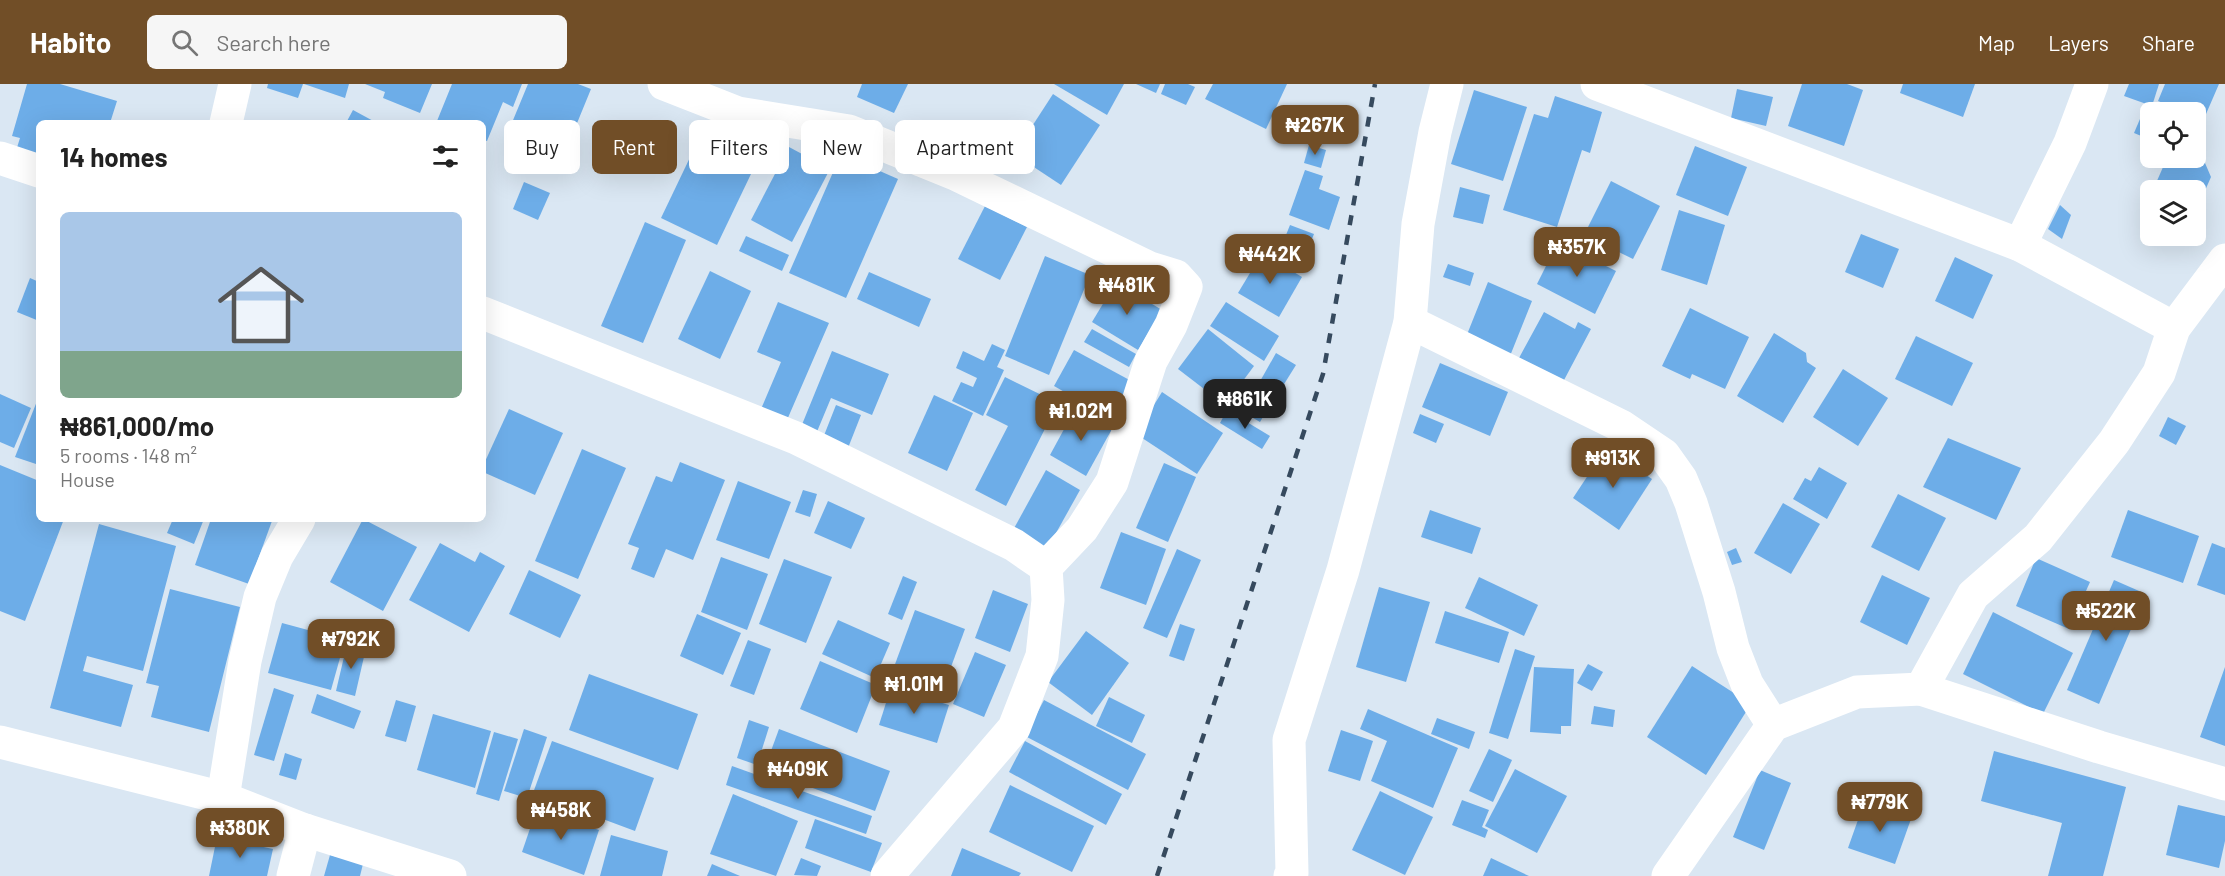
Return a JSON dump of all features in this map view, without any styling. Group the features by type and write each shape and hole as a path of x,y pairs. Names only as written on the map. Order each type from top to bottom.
{"street":[{"path":"226,120 235,84"},
{"path":"664,84 738,113 849,131 955,174 1150,268 1176,276 1186,287 1171,325 1151,361 1112,482 1082,529 1046,567 1048,600 1042,656 1014,728 887,876"},
{"path":"1290,876 1292,873 1289,740 1343,570 1410,322 1418,224 1435,132 1447,84"},
{"path":"1597,84 2020,245 2174,328"},
{"path":"2020,245 2070,143 2092,84"},
{"path":"0,158 36,170"},
{"path":"1922,689 1973,595 2038,538 2114,442 2159,373 2174,328 2225,260"},
{"path":"486,314 796,438 1014,545 1046,567"},
{"path":"1410,322 1621,426 1664,455 1681,479 1691,503 1719,592 1736,657 1747,684 1773,725"},
{"path":"223,798 245,661 260,597 277,556 297,522"},
{"path":"1668,876 1773,725 1857,692 1922,689 2099,747 2225,783"},
{"path":"0,742 223,798 305,830 450,876"},
{"path":"293,876 305,830"}],"building":[{"path":"27,84 60,84 117,101 111,120 36,120 36,160 15,154 20,138 12,136"},
{"path":"268,84 303,84 298,98 267,88"},
{"path":"304,84 349,84 345,98"},
{"path":"365,84 432,84 420,113 383,98 385,92"},
{"path":"452,84 522,84 513,107 503,102 487,141 486,120 437,120"},
{"path":"528,84 578,84 591,89 578,120 513,120"},
{"path":"862,84 908,84 894,113 857,97"},
{"path":"1054,84 1124,84 1107,115"},
{"path":"1136,84 1160,84 1156,93"},
{"path":"1165,84 1188,84 1195,87 1186,105 1161,94"},
{"path":"1213,84 1287,84 1266,129 1205,99"},
{"path":"1802,84 1847,84 1863,90 1844,146 1788,126"},
{"path":"1903,84 1975,84 1963,117 1900,93"},
{"path":"2129,84 2159,84 2153,102 2141,102 2124,96"},
{"path":"2165,84 2219,84 2206,114 2206,102 2158,101"},
{"path":"1737,89 1773,97 1766,126 1731,118"},
{"path":"1474,90 1527,107 1503,181 1451,164"},
{"path":"1053,94 1100,125 1061,185 1035,168 1035,122"},
{"path":"1555,96 1602,112 1590,153 1582,150 1557,227 1503,210 1534,114 1548,118"},
{"path":"353,110 371,120 348,120"},
{"path":"2140,119 2140,135 2134,133"},
{"path":"1309,145 1326,150 1321,168 1304,163"},
{"path":"1695,146 1747,167 1728,216 1676,195"},
{"path":"789,147 801,153 801,174 827,174 792,242 751,220 775,174 789,174"},
{"path":"689,160 689,174 751,174 717,245 661,218"},
{"path":"2206,165 2211,177 2206,188 2206,180 2157,180 2163,168 2206,168"},
{"path":"1305,170 1323,176 1319,189 1340,197 1329,230 1289,215"},
{"path":"883,172 898,179 846,298 789,273 832,174"},
{"path":"1611,181 1660,206 1633,259 1584,235"},
{"path":"524,182 550,193 538,220 513,209"},
{"path":"1460,187 1490,195 1483,224 1453,217"},
{"path":"2060,205 2071,215 2062,239 2048,229"},
{"path":"985,206 1027,227 1000,280 958,259"},
{"path":"1679,210 1725,225 1707,285 1661,270"},
{"path":"645,222 686,240 643,343 601,326"},
{"path":"1290,225 1314,234 1306,254 1282,245"},
{"path":"1861,234 1899,249 1883,288 1845,272"},
{"path":"746,236 789,255 782,271 739,251"},
{"path":"1558,242 1616,271 1595,314 1537,284"},
{"path":"1262,253 1302,277 1279,317 1238,293"},
{"path":"1045,256 1090,275 1049,375 1005,356"},
{"path":"1955,257 1993,275 1973,319 1935,301"},
{"path":"1448,264 1474,273 1470,286 1443,277"},
{"path":"710,271 751,291 720,359 678,339"},
{"path":"869,272 931,299 919,327 857,299"},
{"path":"30,278 36,281 36,320 17,312"},
{"path":"1116,282 1162,310 1138,350 1092,322"},
{"path":"1488,282 1532,301 1510,356 1466,337"},
{"path":"778,302 829,323 787,420 761,409 781,362 757,352"},
{"path":"1226,302 1279,336 1264,361 1210,326"},
{"path":"1690,308 1749,337 1725,389 1692,374 1690,379 1662,366"},
{"path":"1544,312 1575,329 1578,322 1591,329 1563,382 1519,358"},
{"path":"1092,329 1136,354 1129,367 1084,342"},
{"path":"1208,329 1254,366 1225,405 1178,369"},
{"path":"1774,333 1806,353 1807,362 1816,368 1783,423 1737,396"},
{"path":"1916,336 1973,363 1952,406 1895,379"},
{"path":"992,344 1005,350 997,367 1004,370 983,416 952,401 961,382 973,387 977,378 956,368 963,351 984,361"},
{"path":"1074,350 1135,383 1115,421 1054,386"},
{"path":"832,351 889,374 872,415 831,398 816,434 801,427"},
{"path":"1276,353 1296,365 1281,389 1271,384 1262,398 1271,403 1260,422 1231,405 1242,385 1254,392"},
{"path":"1440,363 1508,392 1490,436 1422,407"},
{"path":"1843,369 1888,398 1858,446 1813,417"},
{"path":"1005,377 1058,403 1006,506 975,490 1008,426 986,415"},
{"path":"1162,392 1223,433 1197,474 1136,434"},
{"path":"0,394 31,408 14,448 0,442"},
{"path":"934,395 973,413 947,471 908,453"},
{"path":"36,404 36,464 15,457"},
{"path":"836,405 861,415 848,448 823,438"},
{"path":"509,409 563,433 535,495 486,473 486,459"},
{"path":"1075,409 1112,429 1086,476 1050,455"},
{"path":"1227,410 1270,436 1262,449 1220,423"},
{"path":"1420,414 1444,424 1436,443 1413,433"},
{"path":"2168,417 2186,426 2176,445 2159,436"},
{"path":"1948,438 2021,468 1996,520 1923,487"},
{"path":"1606,448 1652,479 1619,530 1573,498"},
{"path":"582,449 626,468 578,579 535,561"},
{"path":"680,462 725,480 693,560 666,549 654,578 631,569 639,548 628,544 656,476 672,482"},
{"path":"1164,463 1196,477 1168,542 1136,528"},
{"path":"0,465 36,480 36,522 63,522 25,621 0,611"},
{"path":"1819,467 1847,483 1827,519 1793,499 1805,478 1811,481"},
{"path":"1046,470 1080,490 1046,551 1012,532"},
{"path":"738,481 791,502 769,559 716,540"},
{"path":"803,490 817,494 810,517 795,512"},
{"path":"1898,494 1946,518 1919,571 1871,547"},
{"path":"828,501 865,518 851,549 814,533"},
{"path":"1783,503 1820,524 1791,574 1754,553"},
{"path":"1430,510 1481,528 1472,554 1421,537"},
{"path":"2128,510 2199,536 2183,583 2111,557"},
{"path":"172,522 203,522 194,544 167,533"},
{"path":"210,522 272,522 249,584 195,565"},
{"path":"361,522 369,522 417,547 383,611 330,582"},
{"path":"99,524 176,546 143,671 87,656 83,671 133,685 121,727 50,708"},
{"path":"1121,532 1166,549 1146,605 1100,588"},
{"path":"440,543 475,562 480,552 505,566 469,632 409,600"},
{"path":"2212,543 2225,548 2225,595 2197,585"},
{"path":"1736,548 1742,562 1732,565 1727,552"},
{"path":"1177,549 1201,560 1167,638 1143,628"},
{"path":"721,557 768,574 747,630 701,612"},
{"path":"2036,558 2090,582 2069,629 2016,606"},
{"path":"784,559 832,577 806,643 759,624"},
{"path":"529,570 581,595 560,638 509,614"},
{"path":"1882,575 1930,598 1907,645 1860,622"},
{"path":"903,576 917,582 902,620 888,614"},
{"path":"1479,577 1538,605 1524,636 1465,608"},
{"path":"2114,580 2146,594 2099,704 2067,690"},
{"path":"1379,587 1430,602 1406,682 1356,667"},
{"path":"170,589 240,607 209,732 151,717 159,686 146,683"},
{"path":"993,590 1028,604 1010,652 975,638"},
{"path":"915,610 965,629 941,694 891,675"},
{"path":"1445,611 1509,632 1499,663 1435,643"},
{"path":"1993,612 2073,653 2043,714 1963,674"},
{"path":"697,614 741,633 723,675 680,656"},
{"path":"838,620 890,643 875,678 822,654"},
{"path":"282,623 345,640 331,690 268,673"},
{"path":"1180,624 1195,629 1184,661 1169,656"},
{"path":"1086,631 1129,663 1092,715 1048,682"},
{"path":"748,640 771,649 754,695 730,686"},
{"path":"347,644 366,648 355,696 336,691"},
{"path":"1515,649 1535,656 1508,739 1489,733"},
{"path":"975,652 1006,665 984,717 953,704"},
{"path":"820,661 876,685 857,733 800,709"},
{"path":"1588,664 1603,672 1592,691 1577,683"},
{"path":"1692,666 1751,704 1706,775 1647,737"},
{"path":"1534,667 1574,669 1571,726 1561,726 1561,734 1530,732"},
{"path":"2225,667 2225,746 2200,737"},
{"path":"589,674 698,714 678,770 569,730"},
{"path":"891,687 949,705 937,743 879,725"},
{"path":"274,688 294,695 274,761 254,755"},
{"path":"317,694 361,711 354,729 311,713"},
{"path":"1109,697 1145,715 1132,743 1096,726"},
{"path":"396,700 416,706 406,742 385,736"},
{"path":"1044,700 1146,754 1128,790 1025,736"},
{"path":"1594,706 1615,710 1613,727 1591,724"},
{"path":"1368,709 1458,748 1433,808 1371,781 1387,741 1360,729"},
{"path":"433,714 491,731 475,788 417,770"},
{"path":"1437,718 1475,732 1469,749 1431,734"},
{"path":"749,720 769,727 757,765 737,758"},
{"path":"524,729 547,737 527,798 504,791"},
{"path":"779,729 890,771 875,811 764,770"},
{"path":"1341,730 1373,741 1360,781 1328,771"},
{"path":"494,732 518,739 499,801 476,794"},
{"path":"552,741 654,778 635,831 533,793"},
{"path":"1025,741 1122,794 1106,825 1009,772"},
{"path":"1489,749 1512,760 1493,802 1469,791"},
{"path":"1994,751 2126,787 2103,876 2048,876 2062,823 1981,801"},
{"path":"285,753 302,759 296,780 279,775"},
{"path":"732,766 872,816 866,834 726,785"},
{"path":"1515,769 1567,796 1537,853 1485,826"},
{"path":"1760,770 1791,783 1764,850 1733,837"},
{"path":"1010,785 1094,826 1072,872 989,832"},
{"path":"1380,791 1433,817 1405,875 1352,850"},
{"path":"733,794 798,821 776,876 710,854"},
{"path":"1462,800 1489,810 1482,827 1488,830 1485,838 1452,825"},
{"path":"1864,803 1911,819 1895,864 1848,848"},
{"path":"2178,805 2225,816 2225,841 2219,868 2166,855"},
{"path":"537,808 599,830 584,875 522,852"},
{"path":"815,819 882,843 871,872 805,848"},
{"path":"611,835 668,851 662,876 600,876"},
{"path":"217,837 273,849 267,876 209,876"},
{"path":"962,848 1021,873 1019,876 951,876"},
{"path":"330,855 363,864 360,876 324,876"},
{"path":"801,858 821,866 817,876 794,875"},
{"path":"1491,858 1529,876 1483,876"},
{"path":"712,864 740,876 707,876"}],"railway":[{"path":"1157,876 1323,374 1375,84"}]}
